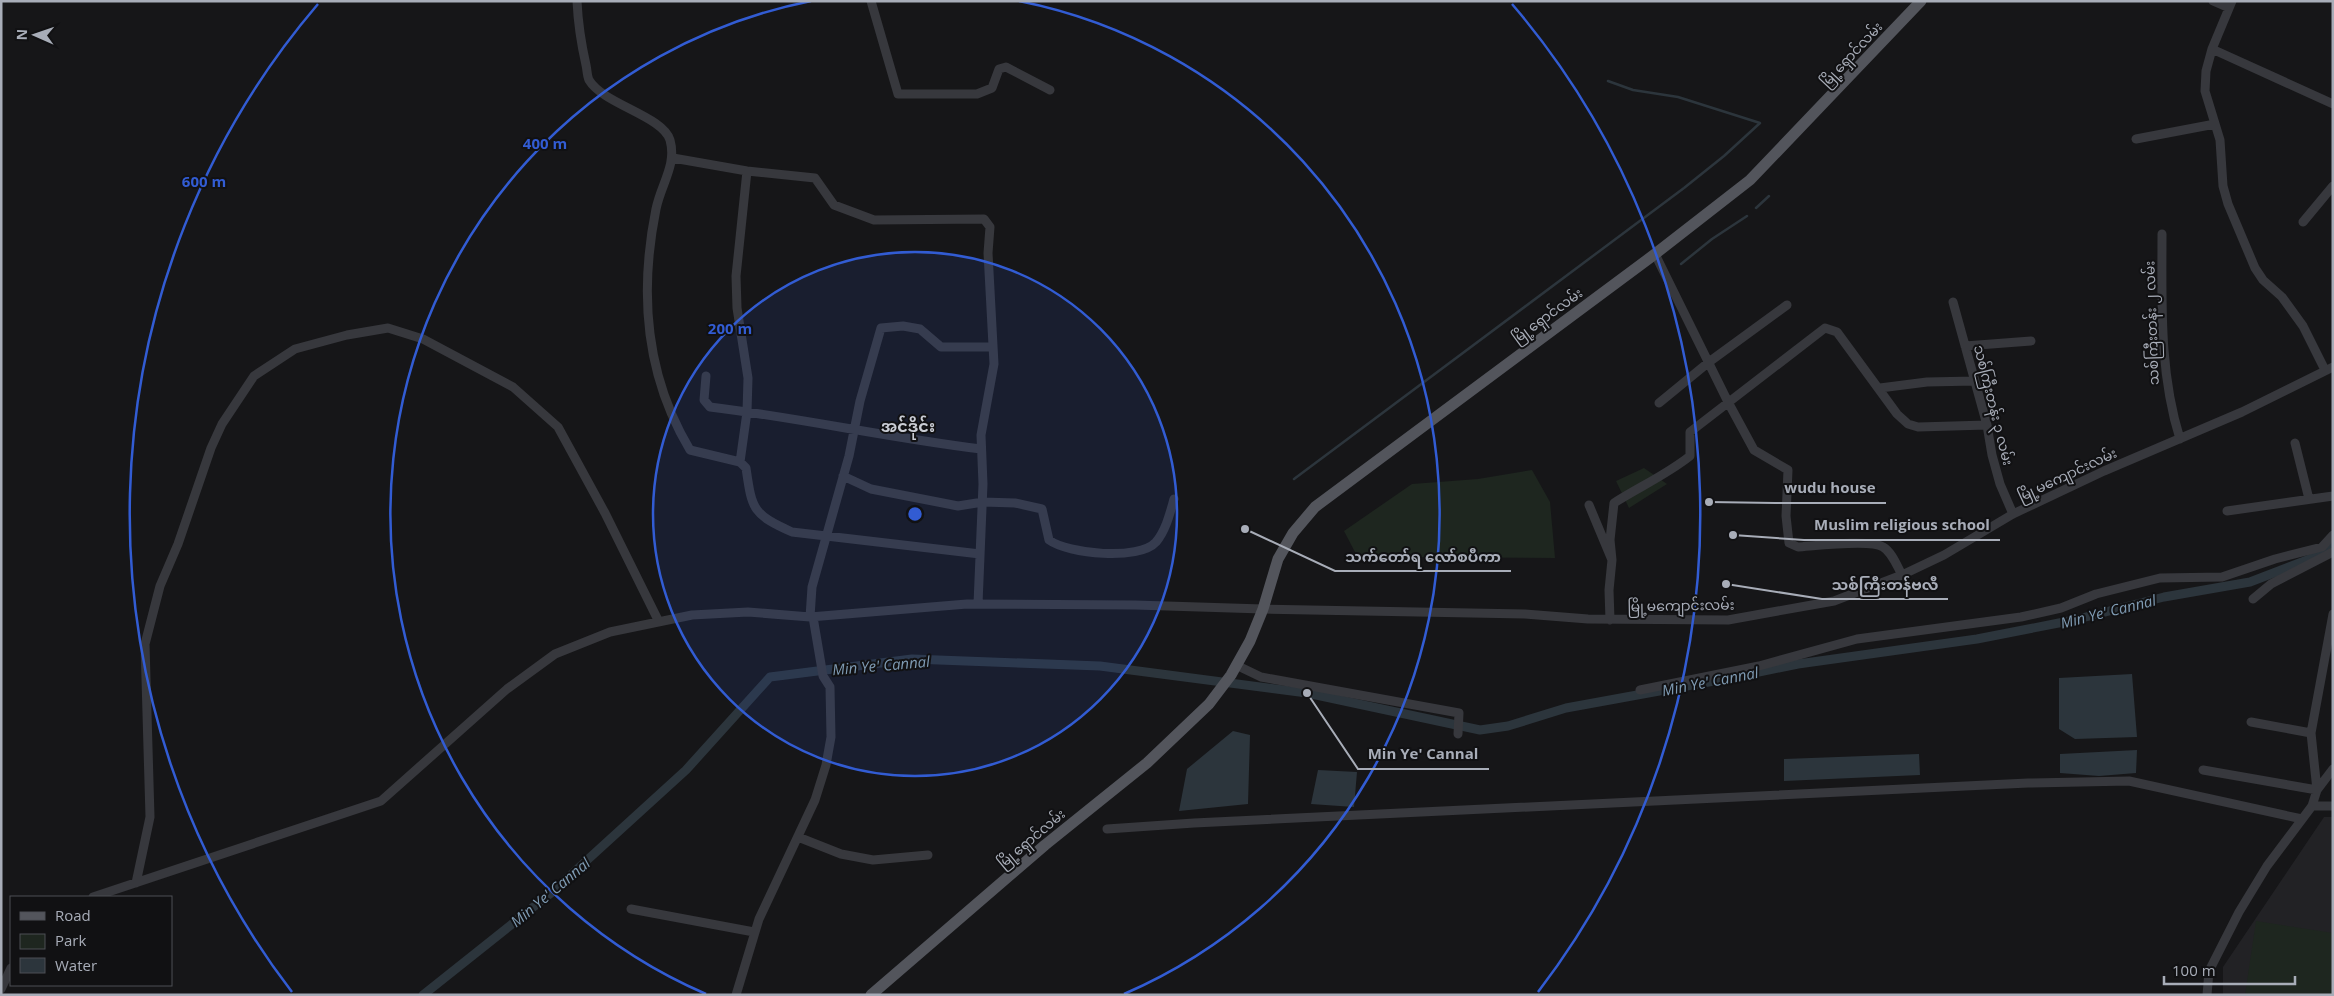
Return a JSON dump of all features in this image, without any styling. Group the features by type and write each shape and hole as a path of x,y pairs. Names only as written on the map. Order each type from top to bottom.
{"main road":[{"name":"မြို့ရှောင်လမ်း","path":"871,995 1045,845 1147,763 1209,704 1233,670 1250,641 1263,609 1278,559 1293,533 1315,507 1655,254 1750,180 1921,1"}],"street":[{"path":"577,1 578,28 589,80 607,96 661,127 670,137 673,158 657,206 649,252 646,293 647,326 659,378 679,432 690,450 740,462 746,468 750,495 756,511 776,525 792,532 980,554"},
{"path":"870,1 898,94 977,94 992,88 999,69 1006,67 1050,90"},
{"path":"2213,1 2231,5 2212,49 2206,71 2205,92 2220,140 2223,186 2228,204 2255,268 2263,280 2282,297 2303,326 2329,368"},
{"path":"2212,49 2333,104"},
{"path":"2136,139 2215,124"},
{"path":"673,158 748,171 816,178 834,205 874,220 984,219 990,227 988,253 994,364 981,435 982,502 978,604"},
{"path":"740,462 747,412 748,378 737,308 736,276 748,171"},
{"path":"2303,222 2333,186"},
{"name":"သစ်ကြီးတန်း ၂ လမ်း","path":"2162,234 2165,374 2170,408 2180,439"},
{"path":"1655,254 1728,402 1754,450 1788,470 1786,516 1789,543 1798,547 1867,543 1880,545 1887,550 1902,575"},
{"name":"သစ်ကြီးတန်း ၃ လမ်း","path":"1953,302 1987,425 1992,455 2000,484 2013,514"},
{"path":"1659,403 1709,362 1787,305"},
{"path":"736,995 759,919 815,800 826,765 831,737 830,688 823,676 811,617 812,587 881,328 903,326 920,329 941,347 993,347"},
{"path":"136,883 150,817 145,644 160,586 181,535 211,448 222,424 254,376 295,348 347,335 388,328 423,338 514,388 558,427 605,513 659,622"},
{"path":"1610,620 1609,590 1612,560 1610,540 1614,503 1642,485 1672,470 1690,456 1690,432 1825,328 1837,332 1880,388 1897,414 1908,424 1918,428 1987,425"},
{"path":"1965,346 2031,341"},
{"name":"မြို့မကျောင်းလမ်း","path":"96,896 381,802 507,689 555,654 610,632 692,614 748,612 811,617 978,604 1135,605 1525,614 1610,620 1728,620 1834,601 1902,575 1944,555 2013,514 2242,412 2329,368"},
{"path":"706,376 704,400 710,407 924,442 982,449"},
{"path":"1880,388 1927,382 1975,381"},
{"path":"2295,443 2309,499"},
{"path":"843,476 871,489 906,498 958,506 982,502 1014,503 1042,509 1049,540 1056,546 1124,553 1141,551 1155,543 1165,527 1174,499"},
{"path":"2227,511 2333,496"},
{"path":"1589,504 1612,560"},
{"path":"1640,690 1760,666 1857,640 2021,617 2062,608 2096,594 2160,578 2222,577 2275,559 2322,548 2333,534"},
{"path":"2252,599 2271,584 2333,552"},
{"path":"2317,790 2311,733 2329,660 2333,614"},
{"path":"1233,670 1261,677 1459,713 1458,734"},
{"path":"2251,722 2311,733"},
{"path":"2206,995 2209,971 2214,958 2267,866 2312,806 2317,790 2333,769"},
{"path":"2203,770 2317,790"},
{"path":"1107,829 1194,822 2028,783 2130,781 2302,818"},
{"path":"2312,806 2333,806"},
{"path":"798,837 841,854 873,860 928,855"},
{"path":"630,910 754,932"},
{"path":"1,989 10,970"}],"shaded area":[{"path":"2324,817 2333,817 2333,995 2223,995 2223,967"}],"green space":[{"path":"1644,468 1667,484 1629,508 1616,481"},
{"path":"1532,470 1550,502 1555,558 1397,557 1356,554 1344,531 1412,484 1478,479"},
{"path":"2256,921 2333,933 2333,995 2245,995"}],"water":[{"path":"2132,674 2137,737 2075,739 2059,729 2059,678"},
{"path":"1233,731 1250,735 1248,804 1179,811 1187,769"},
{"path":"2137,750 2136,773 2099,776 2060,773 2060,754"},
{"path":"1919,754 1920,775 1784,781 1784,759"},
{"path":"1318,770 1357,772 1354,807 1311,804"}],"waterway":[{"path":"1294,479 1684,188 1724,156 1760,123 1678,97 1633,90 1608,81"},
{"path":"1756,208 1769,196"},
{"path":"1681,264 1712,239 1747,216"},
{"name":"Min Ye' Cannal","path":"423,995 551,893 686,770 770,677 912,659 1100,666 1307,693 1480,730 1508,726 1566,708 1798,664 1977,639 2074,620 2164,597 2250,582 2315,557 2329,545"}],"place":[{"name":"wudu house","path":"1709,502"},
{"name":"သက်တော်ရ လော်စပီကာ","path":"1245,529"},
{"name":"Muslim religious school","path":"1733,535"},
{"name":"သစ်ကြီးတန်ဗလီ","path":"1726,584"},
{"name":"Min Ye' Cannal","path":"1307,693"}],"district":[{"name":"အင်ဒိုင်း","path":"908,426"}]}
